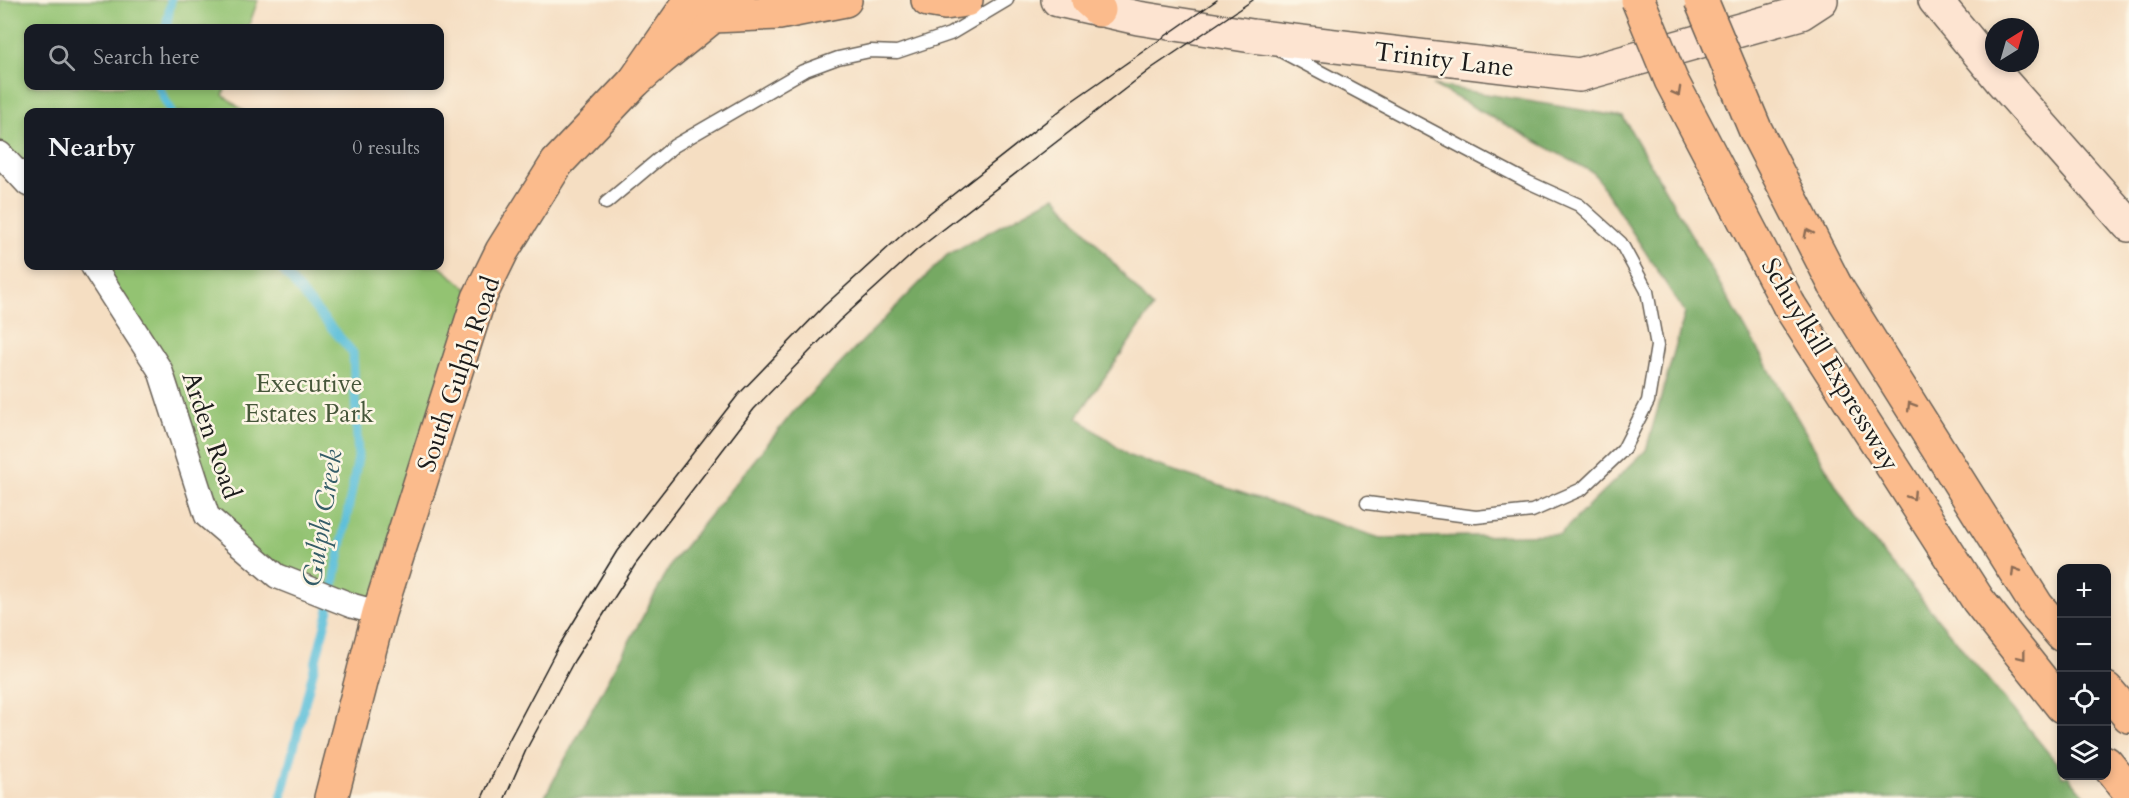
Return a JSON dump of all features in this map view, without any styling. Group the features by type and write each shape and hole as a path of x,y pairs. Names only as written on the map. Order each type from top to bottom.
{"main road":[{"path":"714,5 779,13 845,0"},
{"path":"928,0 945,3 966,0"},
{"name":"Trinity Lane","path":"1058,0 1094,5 1138,18 1252,36 1580,75 1801,13 1821,0"},
{"name":"Schuylkill Expressway","path":"1638,0 1671,80 1789,305 1978,600 2057,701"},
{"name":"Schuylkill Expressway","path":"1701,0 1755,129 1835,285 2037,606 2057,630"},
{"path":"1935,0 2001,80 2129,225"},
{"name":"South Gulph Road","path":"331,798 366,609 484,288 502,251 557,163 635,81 714,5"},
{"path":"2111,695 2129,716"},
{"path":"2111,770 2129,791"}],"street":[{"path":"0,154 24,180"},
{"name":"Arden Road","path":"96,270 160,370 207,516 277,576 366,609"}],"lane":[{"path":"606,203 674,146 803,71 838,58 870,51 897,52 950,34 1007,0"},
{"path":"1252,36 1528,182 1579,205 1621,243 1647,291 1657,346 1648,401 1623,450 1582,489 1532,511 1476,517 1368,503"}],"green space":[{"path":"0,0 258,0 249,24 24,24 24,90 225,90 223,95 240,108 24,108 24,180 0,154"},
{"path":"1433,85 1623,117 1857,521 2057,763 2057,780 2071,780 2087,798 544,798 673,561 794,411 947,255 1055,196 1153,308 1077,417 1129,456 1380,538 1560,534 1646,450 1685,313 1594,173"},
{"name":"Executive Estates Park","path":"96,270 444,270 479,298 379,613 277,576 207,516 160,370"}],"waterway":[{"name":"Gulph Creek","path":"167,24 171,0"},
{"name":"Gulph Creek","path":"160,90 169,108"},
{"name":"Gulph Creek","path":"281,798 329,609 358,458 353,353 282,270"}],"tram line":[{"path":"482,798 508,742 557,649 617,551 738,395 824,306 904,233 1072,101 1217,0"},
{"path":"505,798 526,750 574,661 635,565 754,409 839,321 918,249 1152,68 1253,0"}]}
